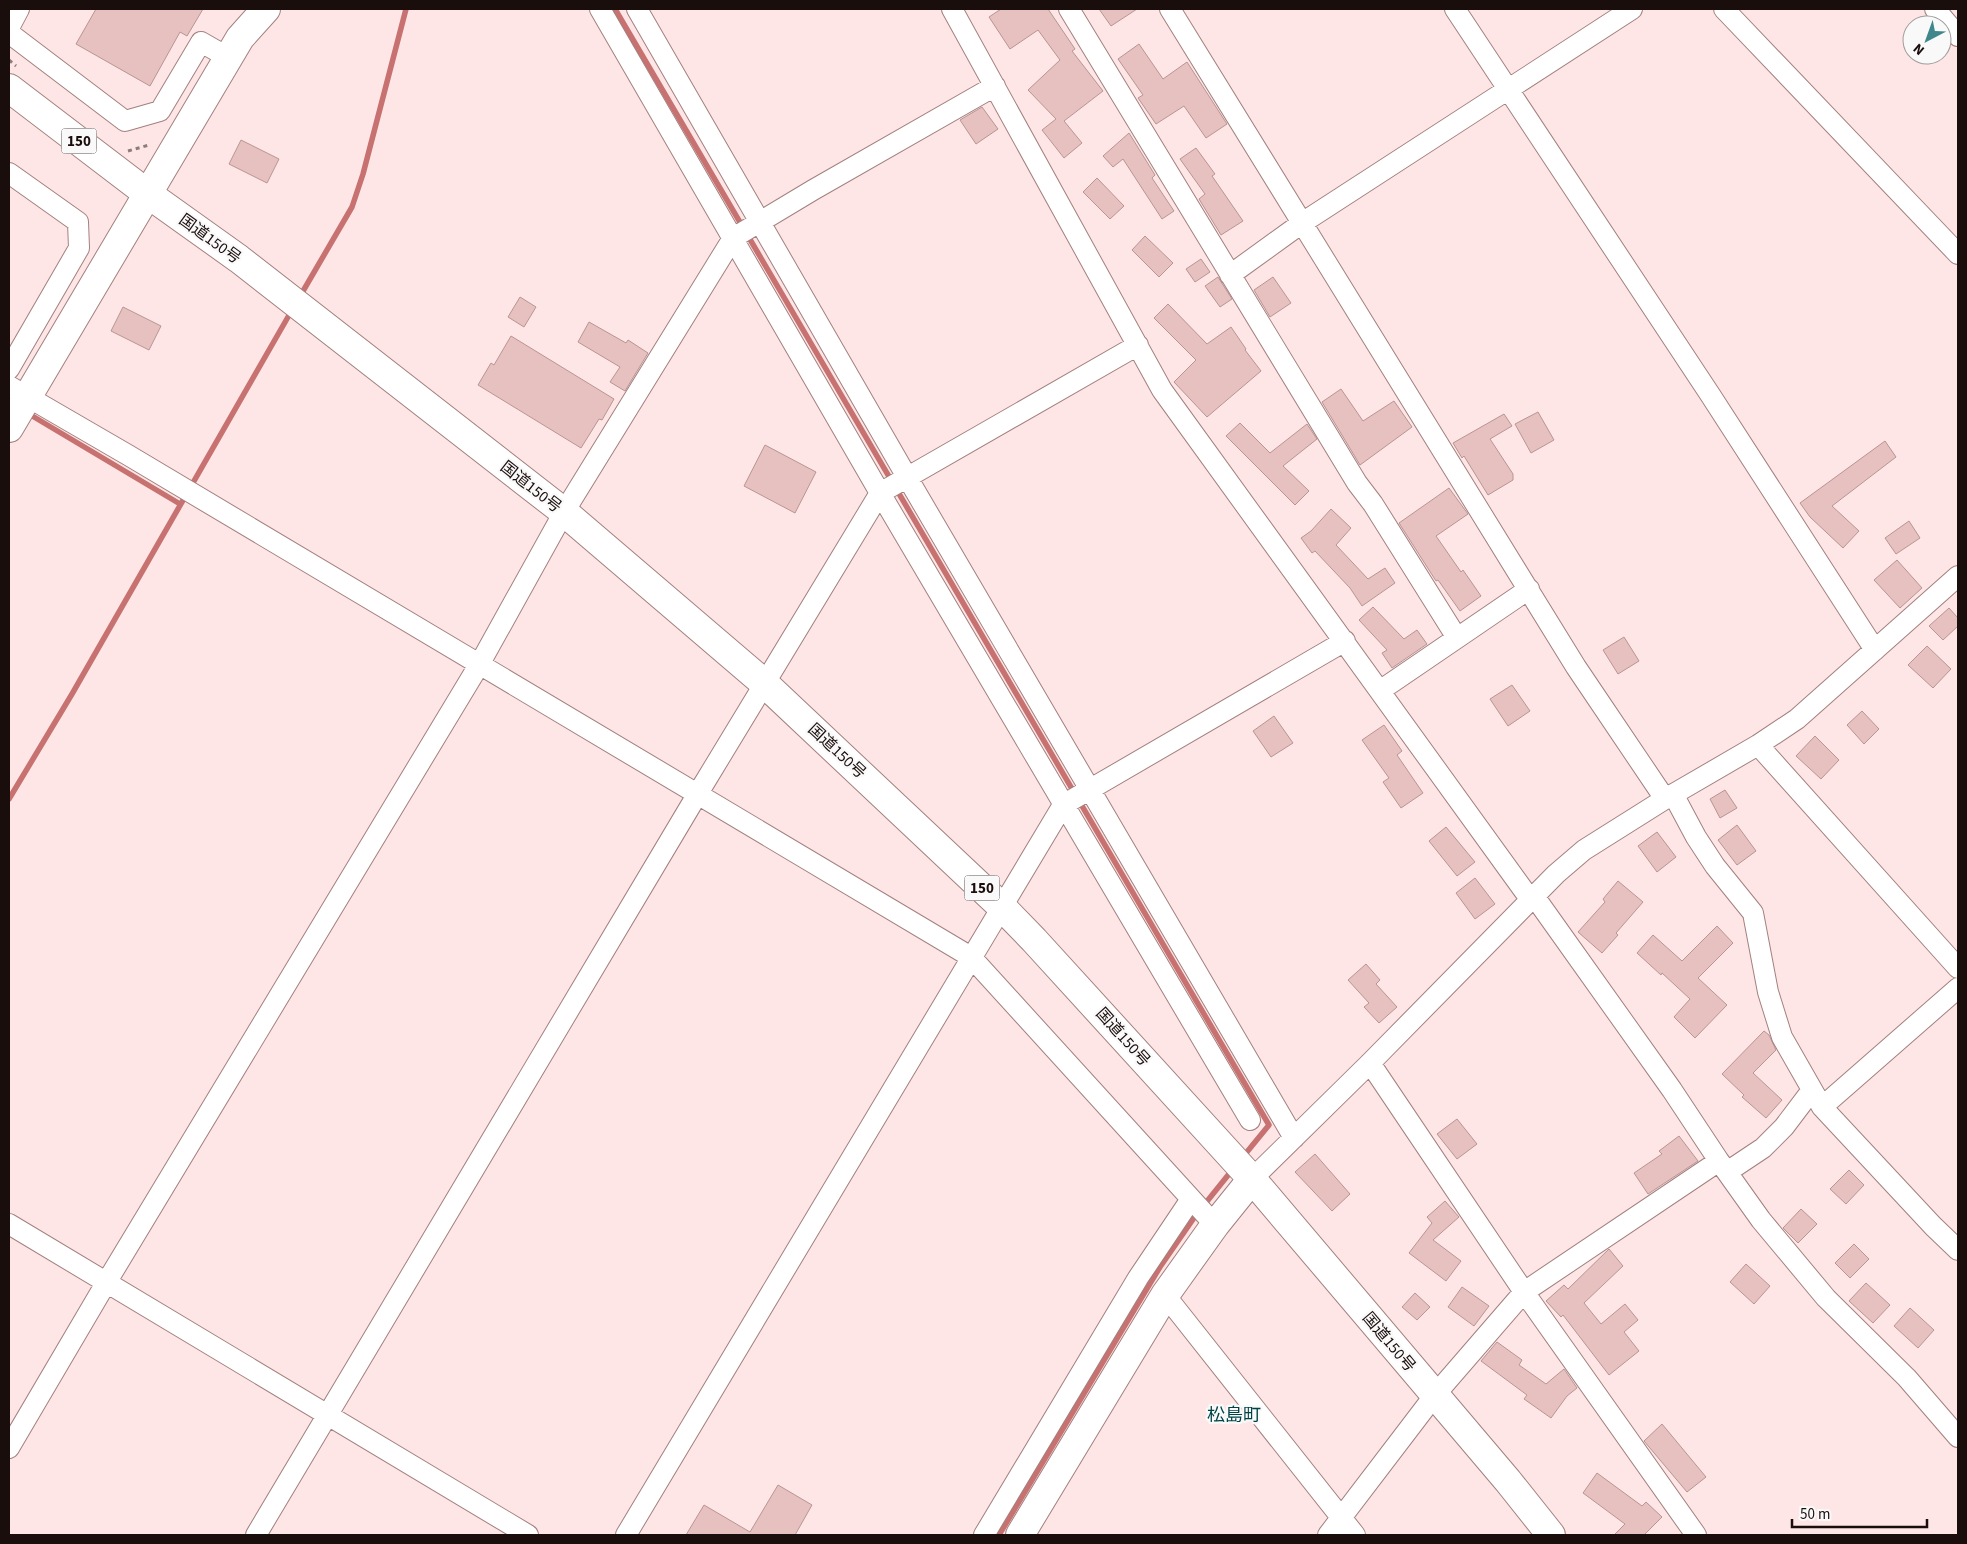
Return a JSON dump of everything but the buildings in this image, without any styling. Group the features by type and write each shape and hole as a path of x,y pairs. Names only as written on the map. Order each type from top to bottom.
{"main road":[{"path":"9,428 18,391 148,194 240,38 266,9"},
{"name":"国道150号","path":"9,88 238,260 564,512 764,683 1002,907 1252,1179 1508,1481 1551,1535"},
{"path":"1020,1535 1165,1295 1214,1225 1252,1179"}],"street":[{"path":"9,28 19,9"},
{"path":"600,9 880,493 1250,1120"},
{"path":"637,9 907,477 1294,1138"},
{"path":"952,9 1177,413 1672,1090 1761,1220 1826,1298 1907,1378 1958,1437"},
{"path":"1070,9 1357,483 1373,504 1457,638"},
{"path":"1170,9 1576,667 1669,796 1715,866 1753,913 1768,992 1782,1037 1817,1098 1933,1226 1958,1250"},
{"path":"1455,9 1700,379 1875,650"},
{"path":"1230,274 1302,223 1632,9"},
{"path":"1724,9 1958,254"},
{"path":"1935,9 1958,36"},
{"path":"9,33 125,121 160,111 201,42 229,58"},
{"path":"9,1448 106,1282 479,665 564,512 733,238 994,86"},
{"path":"9,173 78,222 79,248 9,369"},
{"path":"256,1535 697,794 880,493 1138,346"},
{"path":"18,391 971,957 1214,1225"},
{"path":"1252,1179 1370,1063 1556,874 1584,850 1669,796 1758,745 1797,719 1958,576"},
{"path":"1381,690 1528,589"},
{"path":"626,1535 1063,805 1345,641"},
{"path":"1758,745 1958,968"},
{"path":"1328,1535 1434,1396 1524,1292 1723,1167 1763,1148 1817,1098 1958,988"},
{"path":"1212,1058 1238,1043"},
{"path":"1370,1063 1524,1292 1696,1535"},
{"path":"984,1535 1138,1278 1191,1199"},
{"path":"9,1224 528,1535"},
{"path":"1165,1295 1355,1535"}],"waterway":[{"path":"299,298 352,207 363,174 406,9"},
{"path":"615,9 1269,1125 1242,1158"},
{"path":"9,799 72,694 292,310"},
{"path":"34,417 180,504"},
{"path":"999,1535 1160,1267 1196,1215 1233,1169"}],"district":[{"name":"松島町","path":"1234,1415"}]}
